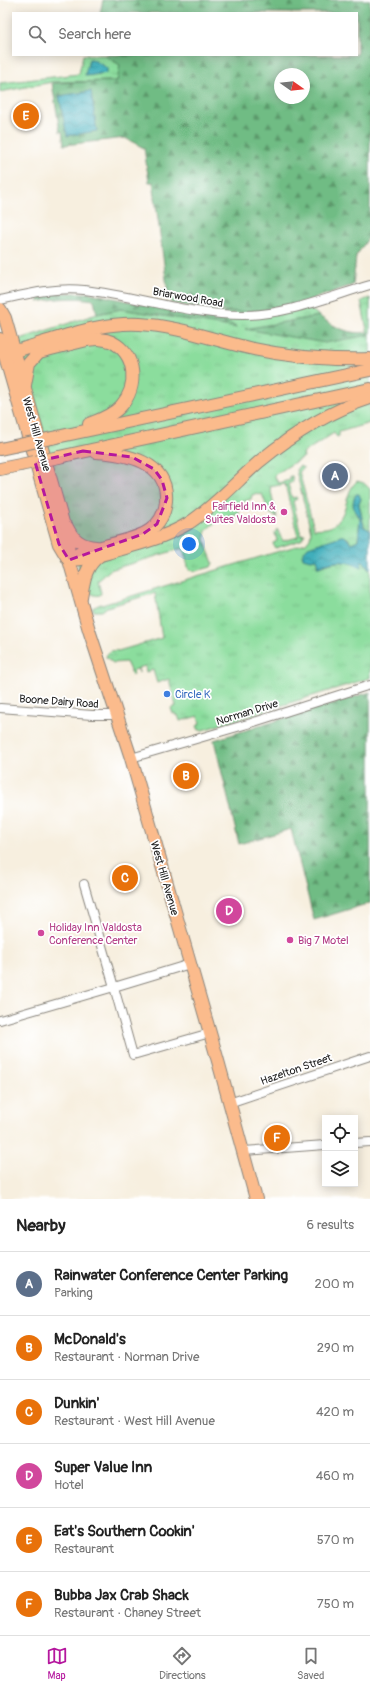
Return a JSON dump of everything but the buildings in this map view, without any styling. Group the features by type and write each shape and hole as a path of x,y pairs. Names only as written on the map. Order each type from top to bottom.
{"highway":[{"name":"West Hill Avenue","path":"0,309 7,325 12,355 59,544 69,560"},
{"path":"12,355 39,348 104,326 140,324 174,329 248,348 276,353 317,358 370,359"},
{"path":"7,325 23,340 39,348 101,339 112,342 121,349 129,359 132,370 132,387 128,397 120,407 107,416 52,438"},
{"name":"West Hill Avenue","path":"0,339 12,355 25,390 62,519 68,542 69,560 80,600 131,758 229,1103 244,1150 256,1199"},
{"path":"25,390 25,380 29,363 39,348"},
{"path":"0,449 370,370"},
{"path":"0,469 370,389"},
{"path":"62,519 75,540 98,552 159,538 189,523 207,510 261,461 292,437 320,420 346,407 370,398"},
{"path":"69,560 80,560 135,537 152,528 163,514 166,504 166,493 162,480 158,474 143,462 119,454 83,451"},
{"path":"80,600 86,570 98,552"}],"street":[{"name":"Briarwood Road","path":"0,300 50,291 83,290 210,313 255,314 288,309 370,285"},
{"name":"Norman Drive","path":"131,758 251,723 370,685"},
{"name":"Boone Dairy Road","path":"0,708 117,715"},
{"path":"84,884 133,1055 210,1033"},
{"path":"0,1020 190,964"},
{"name":"Hazelton Street","path":"229,1103 370,1056"},
{"path":"358,1143 370,1142"},
{"path":"244,1150 322,1145"}],"highlighted area":[{"path":"83,451 132,457 154,469 162,480 167,498 157,524 143,534 69,560 59,544 35,462"}],"green space":[{"path":"103,0 370,0 370,227 369,237 356,256 353,285 294,305 270,310 236,312 203,309 171,303 168,294 153,182 149,182 144,148 125,138 64,145 62,131 60,132 52,83 117,81 120,65 106,56 358,56 358,12 100,12"},
{"path":"83,56 106,56 121,65 117,81 52,82 0,92 0,83 79,74"},
{"path":"57,293 90,293 230,323 237,328 121,309 97,314 94,300 80,298 66,298 38,302 40,296"},
{"path":"370,298 370,423 339,432 339,436 337,437 334,433 303,453 304,457 274,475 278,483 290,480 290,476 292,476 293,482 288,484 292,498 296,497 297,499 293,501 301,535 305,534 301,540 276,548 274,547 273,543 277,541 275,533 277,529 283,541 298,537 285,484 270,487 277,518 269,512 262,494 258,495 257,493 252,495 251,499 237,504 239,514 219,521 209,527 206,531 206,542 213,563 211,567 196,571 189,570 183,548 110,570 98,581 101,593 100,595 90,592 81,575 14,341 97,314 121,309 167,316 301,308 313,311 319,316 247,329 368,335 361,301"},
{"path":"319,316 342,329 361,333 368,332 369,335 325,343 245,329"},
{"path":"299,466 304,468 299,471 314,529 328,528 336,523 344,511 350,492 357,481 364,483 370,489 370,530 364,527 359,504 361,499 355,513 360,518 358,540 351,543 348,538 341,536 334,539 310,560 317,559 317,565 319,567 334,562 349,562 359,567 361,562 364,562 370,570 370,678 199,730 197,726 200,723 198,716 180,721 178,715 176,716 175,713 173,714 171,708 176,706 169,679 157,683 153,670 146,672 145,666 138,668 139,673 138,669 133,670 134,675 132,675 126,662 113,663 106,657 109,652 116,650 118,651 162,638 155,593 107,607 102,611 94,611 92,608 101,604 102,605 306,543 310,538 311,532 296,470"},
{"path":"370,692 370,903 314,920 291,829 239,844 214,740"}],"water":[{"path":"89,59 92,59 107,68 107,73 85,75"},
{"path":"91,91 97,131 67,136 59,96"},
{"path":"356,494 359,494 361,499 359,504 364,527 370,530 370,570 364,562 361,562 362,567 345,562 335,562 317,567 317,559 310,560 303,558 302,554 308,547 341,536 345,536 351,543 358,540 360,518 353,504"}],"place":[{"name":"Eat's Southern Cookin'","path":"26,116"},
{"name":"Rainwater Conference Center Parking","path":"335,476"},
{"name":"Fairfield Inn & Suites Valdosta","path":"284,512"},
{"name":"Circle K","path":"167,694"},
{"name":"McDonald's","path":"186,776"},
{"name":"Dunkin'","path":"125,878"},
{"name":"Super Value Inn","path":"229,911"},
{"name":"Holiday Inn Valdosta Conference Center","path":"41,933"},
{"name":"Big 7 Motel","path":"290,940"},
{"name":"Bubba Jax Crab Shack","path":"277,1138"}]}
